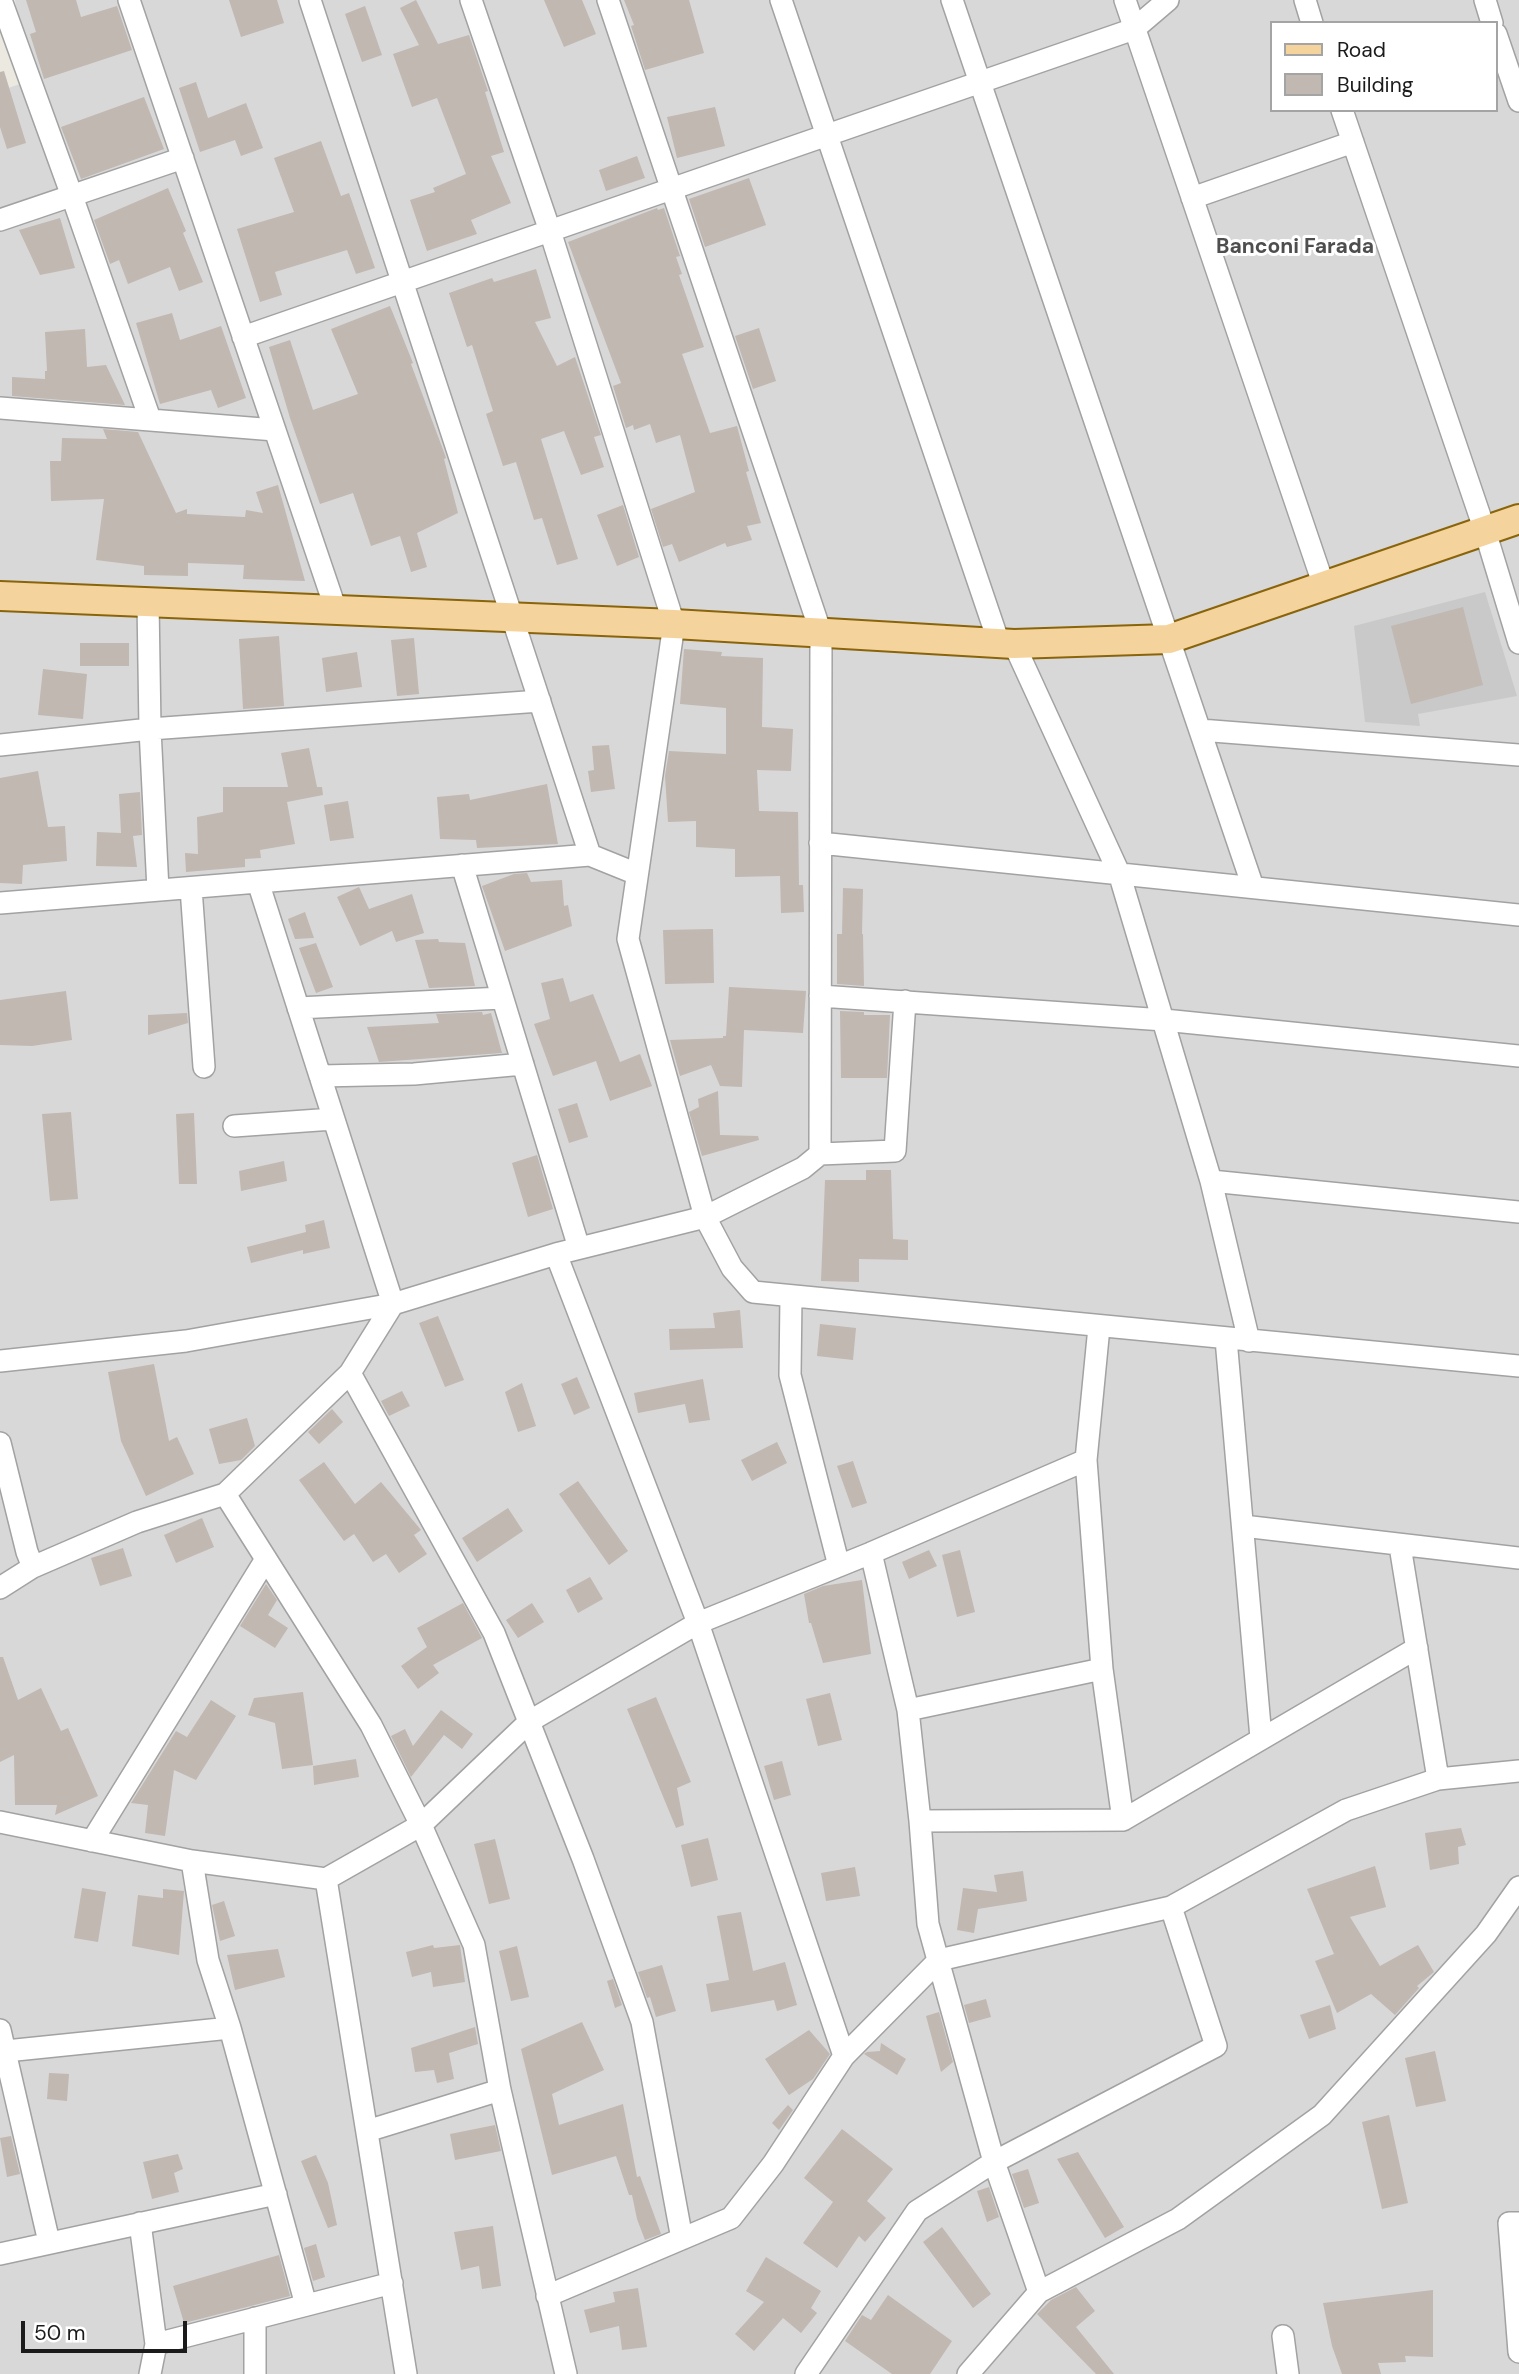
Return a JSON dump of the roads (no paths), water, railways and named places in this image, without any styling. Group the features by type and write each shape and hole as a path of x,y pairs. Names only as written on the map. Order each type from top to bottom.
{"main road":[{"path":"0,596 674,624 1006,643 1169,639 1519,519"}],"street":[{"path":"1,0 150,419"},
{"path":"129,0 336,610"},
{"path":"310,0 590,855"},
{"path":"471,0 550,231 674,624 628,939 705,1217 732,1268 753,1292 1519,1366"},
{"path":"608,0 821,633 820,1154"},
{"path":"780,0 1006,643 1119,873 1211,1181 1249,1341"},
{"path":"952,0 1253,887"},
{"path":"1125,0 1324,586"},
{"path":"243,337 1134,29 1168,0"},
{"path":"1305,0 1311,21"},
{"path":"1485,0 1491,21"},
{"path":"1498,38 1515,76 1519,101"},
{"path":"1343,112 1485,531 1519,643"},
{"path":"1192,198 1353,142"},
{"path":"0,220 183,158"},
{"path":"0,408 275,430"},
{"path":"149,602 150,729 158,890"},
{"path":"0,746 150,729 540,701"},
{"path":"1200,730 1519,755"},
{"path":"820,843 1519,915"},
{"path":"0,903 590,855 638,874"},
{"path":"462,865 579,1248"},
{"path":"0,1588 33,1567 137,1522 225,1494 350,1373 393,1304 258,882"},
{"path":"191,888 204,1067"},
{"path":"820,996 1164,1020 1519,1056"},
{"path":"298,1008 502,998"},
{"path":"0,1361 186,1341 393,1304 556,1254 705,1217 803,1168 820,1154 895,1151 905,1001"},
{"path":"320,1076 414,1074 523,1064"},
{"path":"234,1126 334,1119"},
{"path":"1211,1181 1519,1212"},
{"path":"556,1254 698,1623 844,2056"},
{"path":"791,1296 790,1375 839,1566"},
{"path":"1099,1326 1086,1460 1102,1669 1124,1819"},
{"path":"1226,1339 1261,1738"},
{"path":"350,1373 494,1633 583,1859 642,2022 681,2239"},
{"path":"0,1443 33,1567"},
{"path":"0,1822 192,1861 326,1879 421,1825 530,1721 698,1623 1086,1460"},
{"path":"225,1494 371,1725 421,1825 474,1945 500,2090 566,2374"},
{"path":"1243,1526 1519,1558"},
{"path":"1400,1546 1438,1779"},
{"path":"870,1553 908,1710 928,1924 994,2162 1039,2292"},
{"path":"92,1840 266,1559"},
{"path":"920,1821 1124,1819 1417,1648"},
{"path":"908,1710 1102,1669"},
{"path":"547,2296 732,2218 773,2164 844,2056 939,1960 1171,1907 1346,1810 1438,1779 1519,1771"},
{"path":"192,1861 208,1960 230,2028 306,2305"},
{"path":"326,1879 406,2374"},
{"path":"968,2374 1039,2292 1178,2219 1322,2115 1486,1934 1519,1887"},
{"path":"806,2374 917,2211 994,2162 1216,2046 1171,1907"},
{"path":"49,2242 3,2040 230,2028"},
{"path":"367,2132 500,2090"},
{"path":"0,2254 276,2194"},
{"path":"140,2223 156,2344 150,2374"},
{"path":"1519,2223 1509,2223 1519,2352"},
{"path":"156,2344 391,2283"},
{"path":"255,2318 256,2374"},
{"path":"1283,2336 1288,2374"}],"district":[{"name":"Banconi Farada","path":"1295,247"}]}
